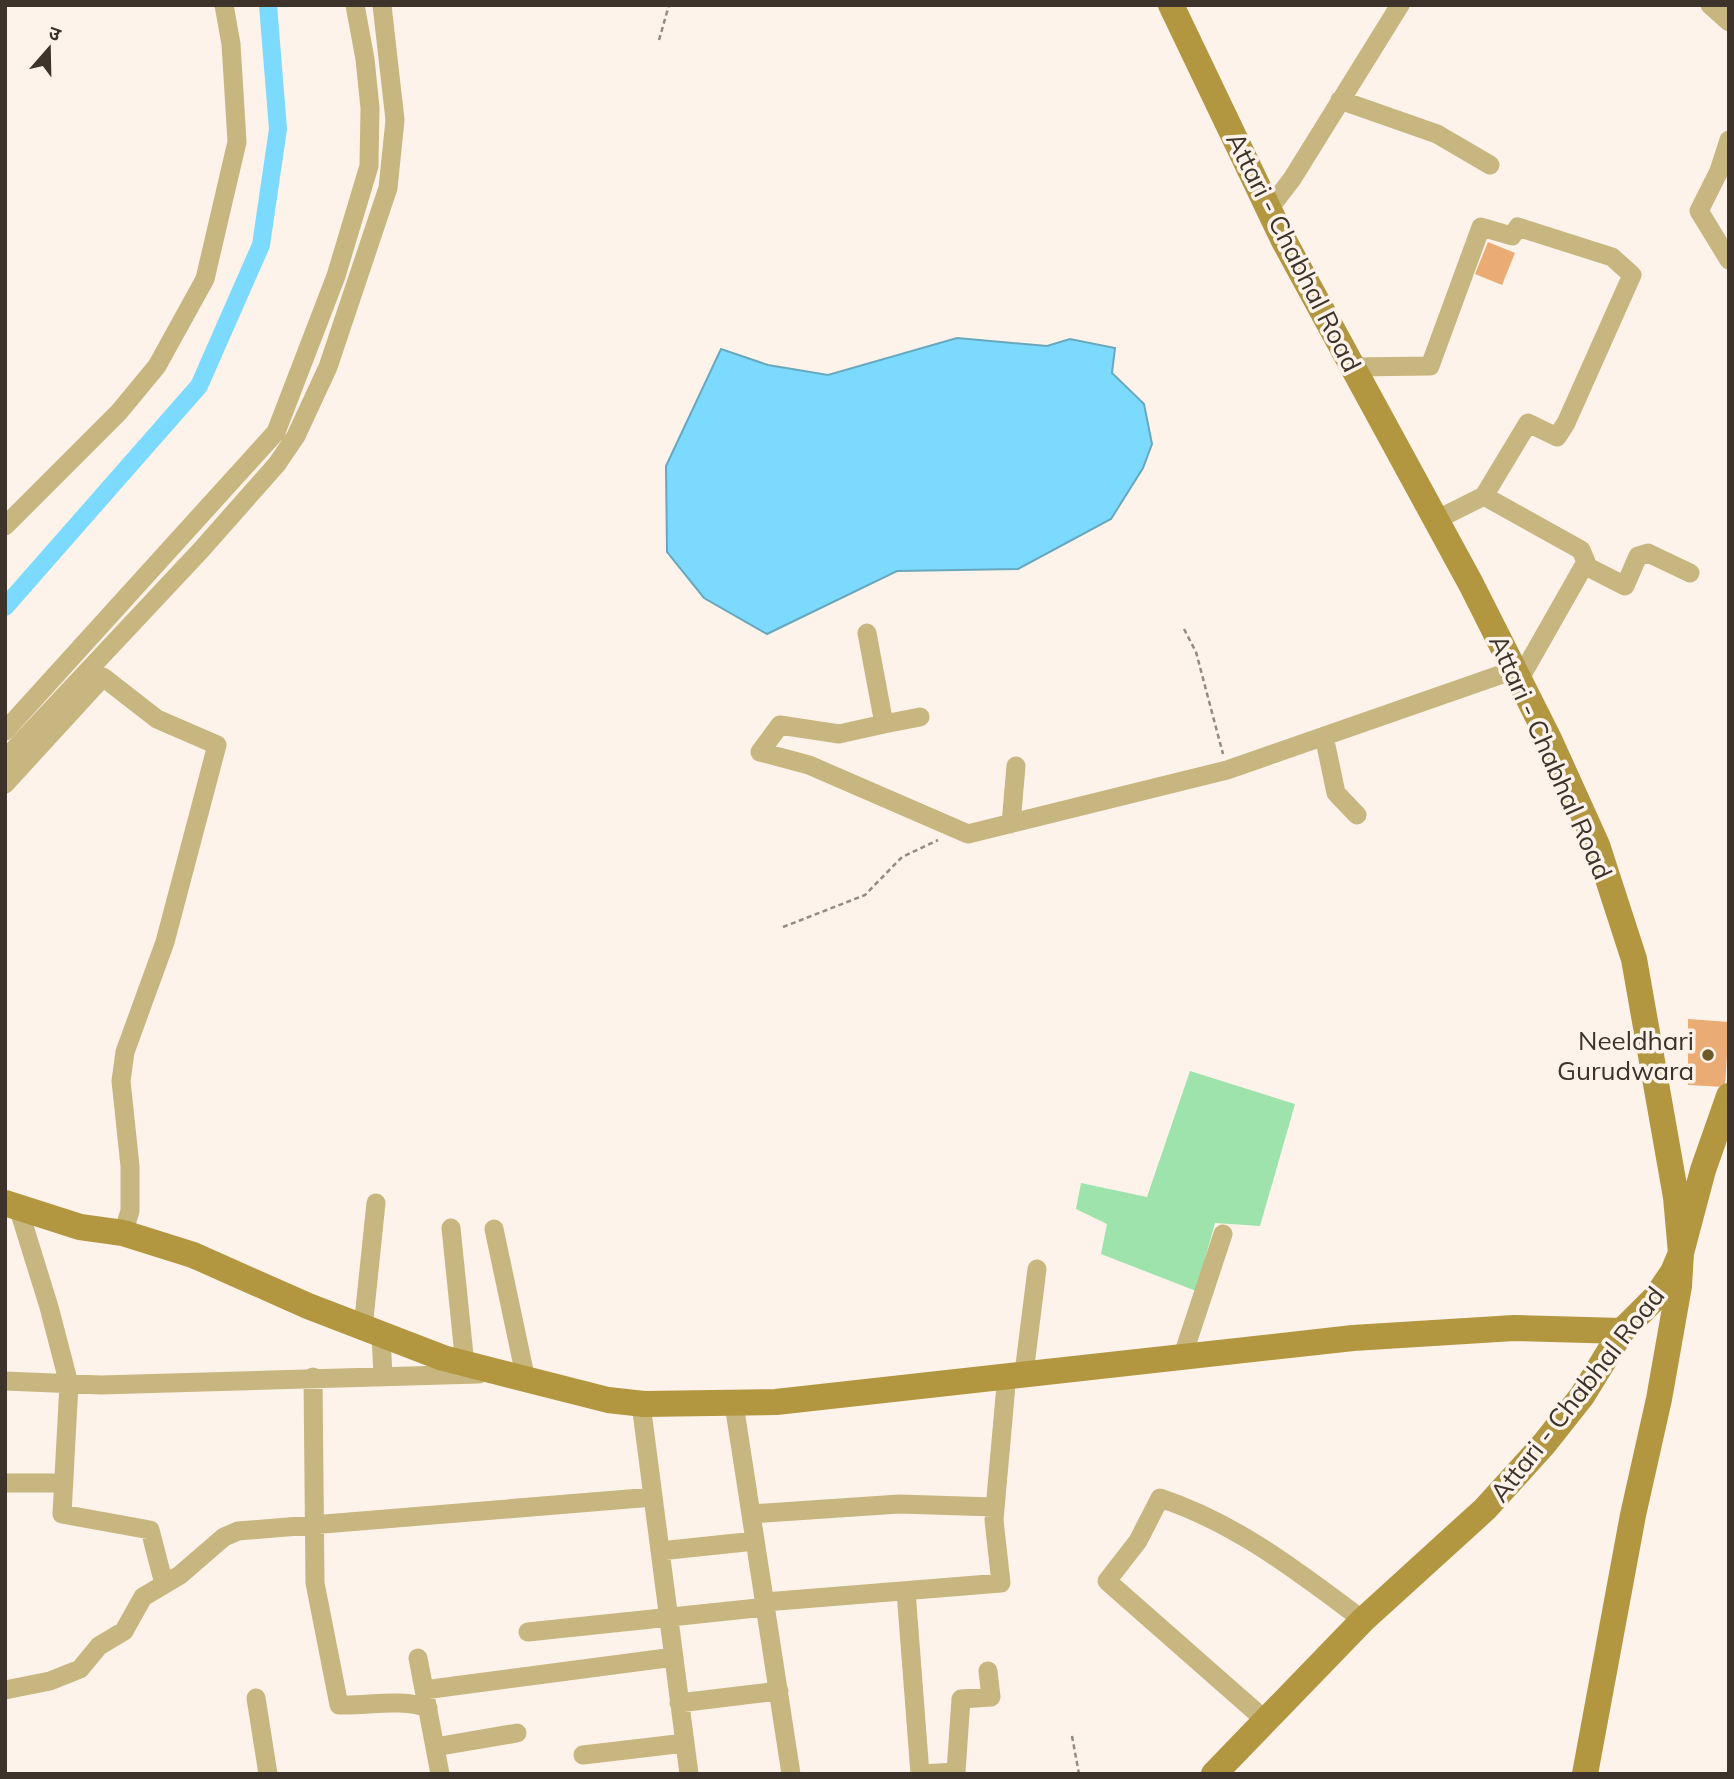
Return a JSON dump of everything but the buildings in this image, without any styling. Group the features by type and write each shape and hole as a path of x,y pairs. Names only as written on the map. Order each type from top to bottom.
{"street":[{"path":"5,526 119,412 157,366 205,279 237,142 231,44 224,5"},
{"path":"5,732 276,432 336,276 369,166 370,108 365,59 355,5"},
{"path":"5,759 201,550 277,464 296,436 328,367 388,188 395,120 382,5"},
{"name":"Attari - Chabhal Road","path":"1171,5 1269,209 1517,675 1597,845 1634,959 1676,1197 1681,1254 1673,1272 1656,1297 1622,1331 1582,1395 1536,1453 1485,1509 1363,1620 1214,1774"},
{"path":"1269,209 1292,179 1400,5"},
{"path":"1710,5 1729,22"},
{"path":"1340,100 1437,134 1490,164"},
{"path":"1729,140 1699,211 1729,260"},
{"path":"1352,367 1430,366 1481,227 1512,236 1518,227 1550,235 1612,257 1632,275 1557,437 1528,423 1484,496 1436,520"},
{"path":"920,717 839,734 780,725 760,752 809,765 968,834 1227,770 1324,736 1517,675 1586,562 1581,550 1484,496"},
{"path":"1584,565 1625,586 1638,556 1648,553 1690,573"},
{"path":"867,633 884,724"},
{"path":"5,784 103,677 157,719 195,732 217,744 165,942 125,1052 121,1080 130,1211 122,1233"},
{"path":"1324,736 1336,793 1357,815"},
{"path":"1011,824 1016,766"},
{"path":"1586,1774 1633,1515 1659,1399 1679,1286 1681,1254 1703,1170 1723,1140 1729,1096"},
{"path":"376,1203 372,1331 383,1376"},
{"path":"11,1205 80,1227 122,1233 243,1275 372,1331 465,1365 641,1404 776,1402 1015,1373 1353,1338 1514,1328 1622,1331"},
{"path":"11,1205 50,1307 69,1384 62,1514 150,1530 164,1584"},
{"path":"451,1228 465,1365"},
{"path":"494,1230 526,1380"},
{"path":"1184,1355 1223,1234"},
{"path":"528,1632 765,1605 1001,1583 995,1507 1015,1373 1037,1269"},
{"path":"5,1381 185,1384 313,1377 494,1373"},
{"path":"313,1377 315,1583 340,1705 378,1706 674,1657"},
{"path":"641,1404 689,1774"},
{"path":"734,1404 791,1774"},
{"path":"5,1483 63,1483"},
{"path":"5,1690 50,1681 80,1669 99,1646 124,1631 144,1597 180,1576 224,1537 249,1530 313,1523 653,1497"},
{"path":"1265,1720 1107,1581 1138,1542 1160,1498 1208,1515 1243,1534 1363,1620"},
{"path":"751,1514 900,1504 995,1507"},
{"path":"660,1551 755,1541"},
{"path":"906,1591 920,1774 956,1772 961,1699 991,1697 988,1671"},
{"path":"418,1658 440,1774"},
{"path":"680,1703 779,1691"},
{"path":"256,1698 268,1774"},
{"path":"435,1747 517,1733"},
{"path":"583,1755 685,1744"}],"path":[{"path":"659,40 669,5"},
{"path":"1184,629 1196,652 1227,770"},
{"path":"783,927 865,895 902,857 936,841 968,834"},
{"path":"1072,1736 1079,1774"}],"green space":[{"path":"1190,1071 1295,1104 1260,1226 1215,1223 1196,1291 1101,1254 1107,1224 1076,1209 1081,1183 1147,1197"}],"water":[{"path":"957,338 1047,346 1070,339 1115,348 1112,373 1144,404 1152,444 1143,468 1111,519 1018,569 897,571 767,634 704,598 667,552 666,466 721,349 768,365 828,375"}],"waterway":[{"path":"5,607 199,386 261,245 278,129 268,5"}],"place":[{"name":"Neeldhari Gurudwara","path":"1708,1055"}]}
